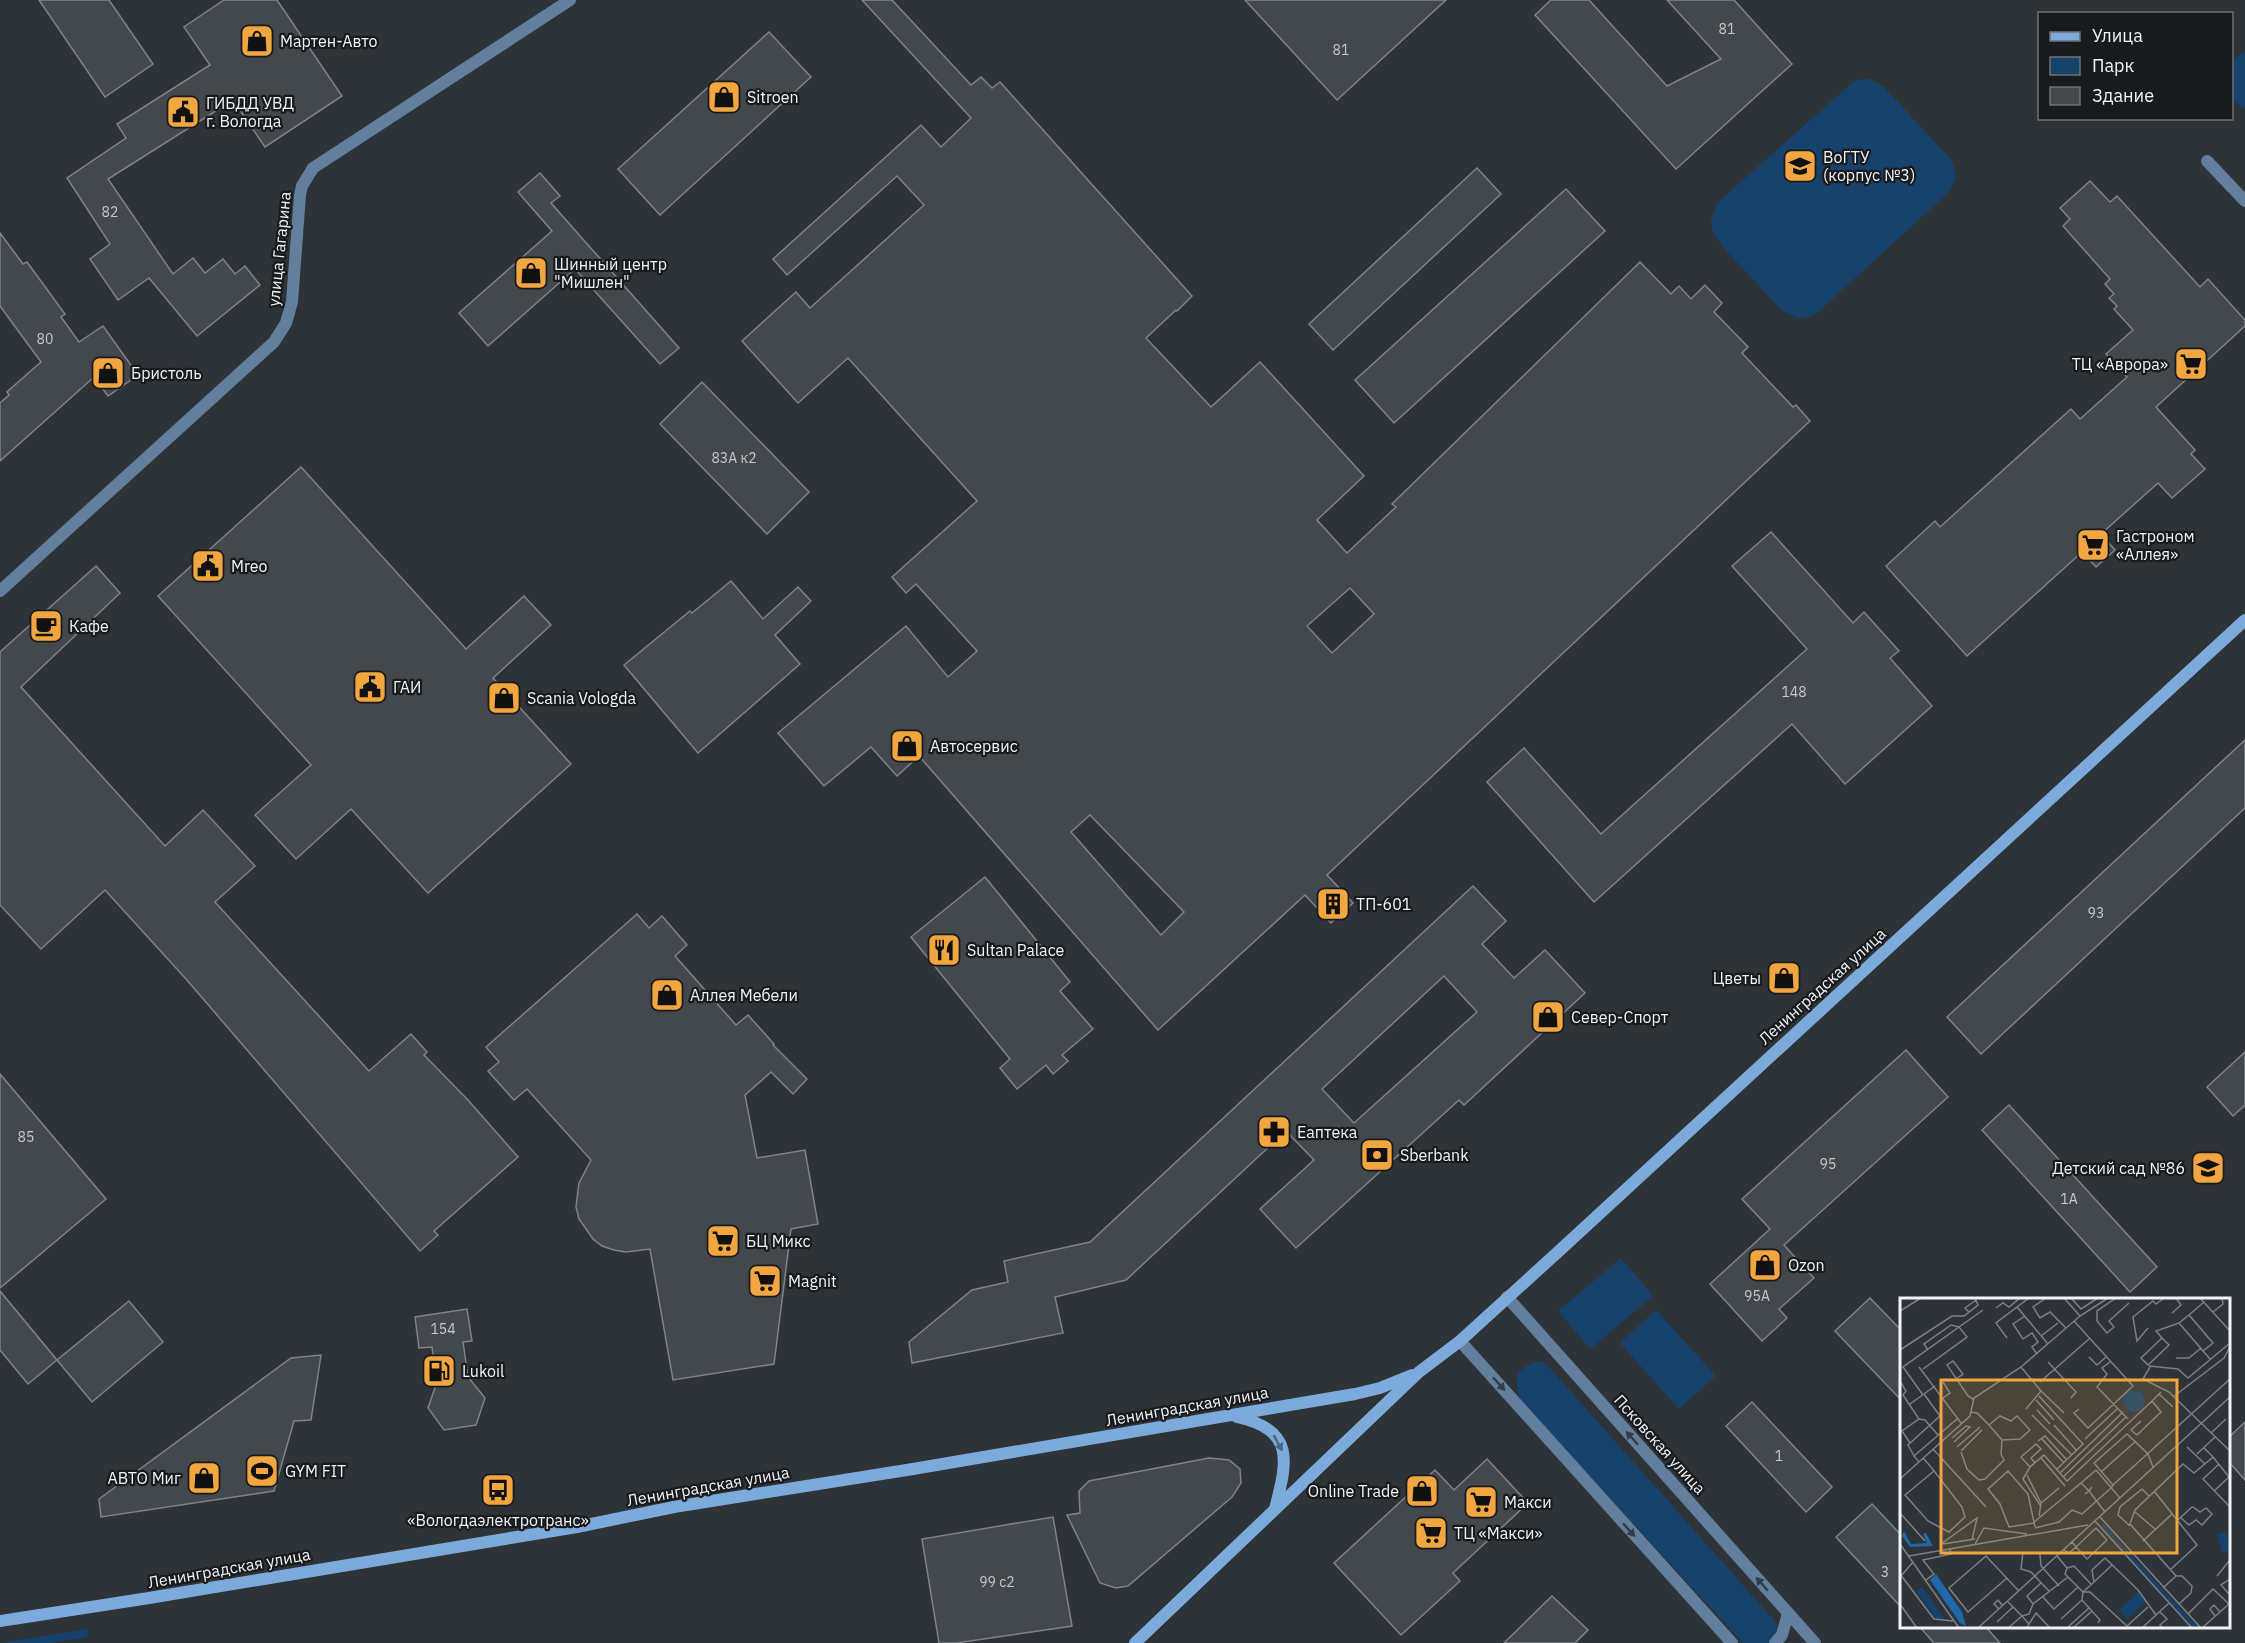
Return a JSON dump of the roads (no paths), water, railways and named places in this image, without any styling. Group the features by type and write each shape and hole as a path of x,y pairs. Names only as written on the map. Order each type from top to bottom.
{"main road":[{"name":"Ленинградская улица","path":"1135,1643 1419,1372 1460,1341 1508,1298 2245,620"},
{"name":"Ленинградская улица","path":"0,1621 577,1527 674,1507 1355,1394 1380,1388 1419,1372"},
{"path":"1230,1415 1256,1421 1270,1431 1278,1441 1285,1459 1274,1510"}],"street":[{"name":"улица Гагарина","path":"0,591 274,342 290,313 300,195 302,186 313,168 570,0"},
{"path":"2207,161 2245,201"},
{"name":"Псковская улица","path":"1508,1298 1815,1643"},
{"path":"1460,1341 1732,1643"},
{"path":"1775,1643 1782,1635 1788,1613"}],"place":[{"name":"Мартен-Авто","path":"257,41"},
{"name":"Sitroen","path":"724,97"},
{"name":"ГИБДД УВД г. Вологда","path":"183,112"},
{"name":"ВоГТУ (корпус №3)","path":"1800,166"},
{"name":"Шинный центр \"Мишлен\"","path":"531,273"},
{"name":"ТЦ «Аврора»","path":"2191,364"},
{"name":"Бристоль","path":"108,373"},
{"name":"Гастроном «Аллея»","path":"2093,545"},
{"name":"Mreo","path":"208,566"},
{"name":"Кафе","path":"46,626"},
{"name":"ГАИ","path":"370,687"},
{"name":"Scania Vologda","path":"504,698"},
{"name":"Автосервис","path":"907,746"},
{"name":"ТП-601","path":"1333,904"},
{"name":"Sultan Palace","path":"944,950"},
{"name":"Цветы","path":"1784,978"},
{"name":"Аллея Мебели","path":"667,995"},
{"name":"Север-Спорт","path":"1548,1017"},
{"name":"Еаптека","path":"1274,1132"},
{"name":"Sberbank","path":"1377,1155"},
{"name":"Детский сад №86","path":"2208,1168"},
{"name":"БЦ Микс","path":"723,1241"},
{"name":"Ozon","path":"1765,1265"},
{"name":"Magnit","path":"765,1281"},
{"name":"Lukoil","path":"439,1371"},
{"name":"GYM FIT","path":"262,1471"},
{"name":"АВТО Миг","path":"204,1478"},
{"name":"«Вологдаэлектротранс»","path":"498,1490"},
{"name":"Online Trade","path":"1422,1491"},
{"name":"Макси","path":"1481,1502"},
{"name":"ТЦ «Макси»","path":"1431,1533"}]}
